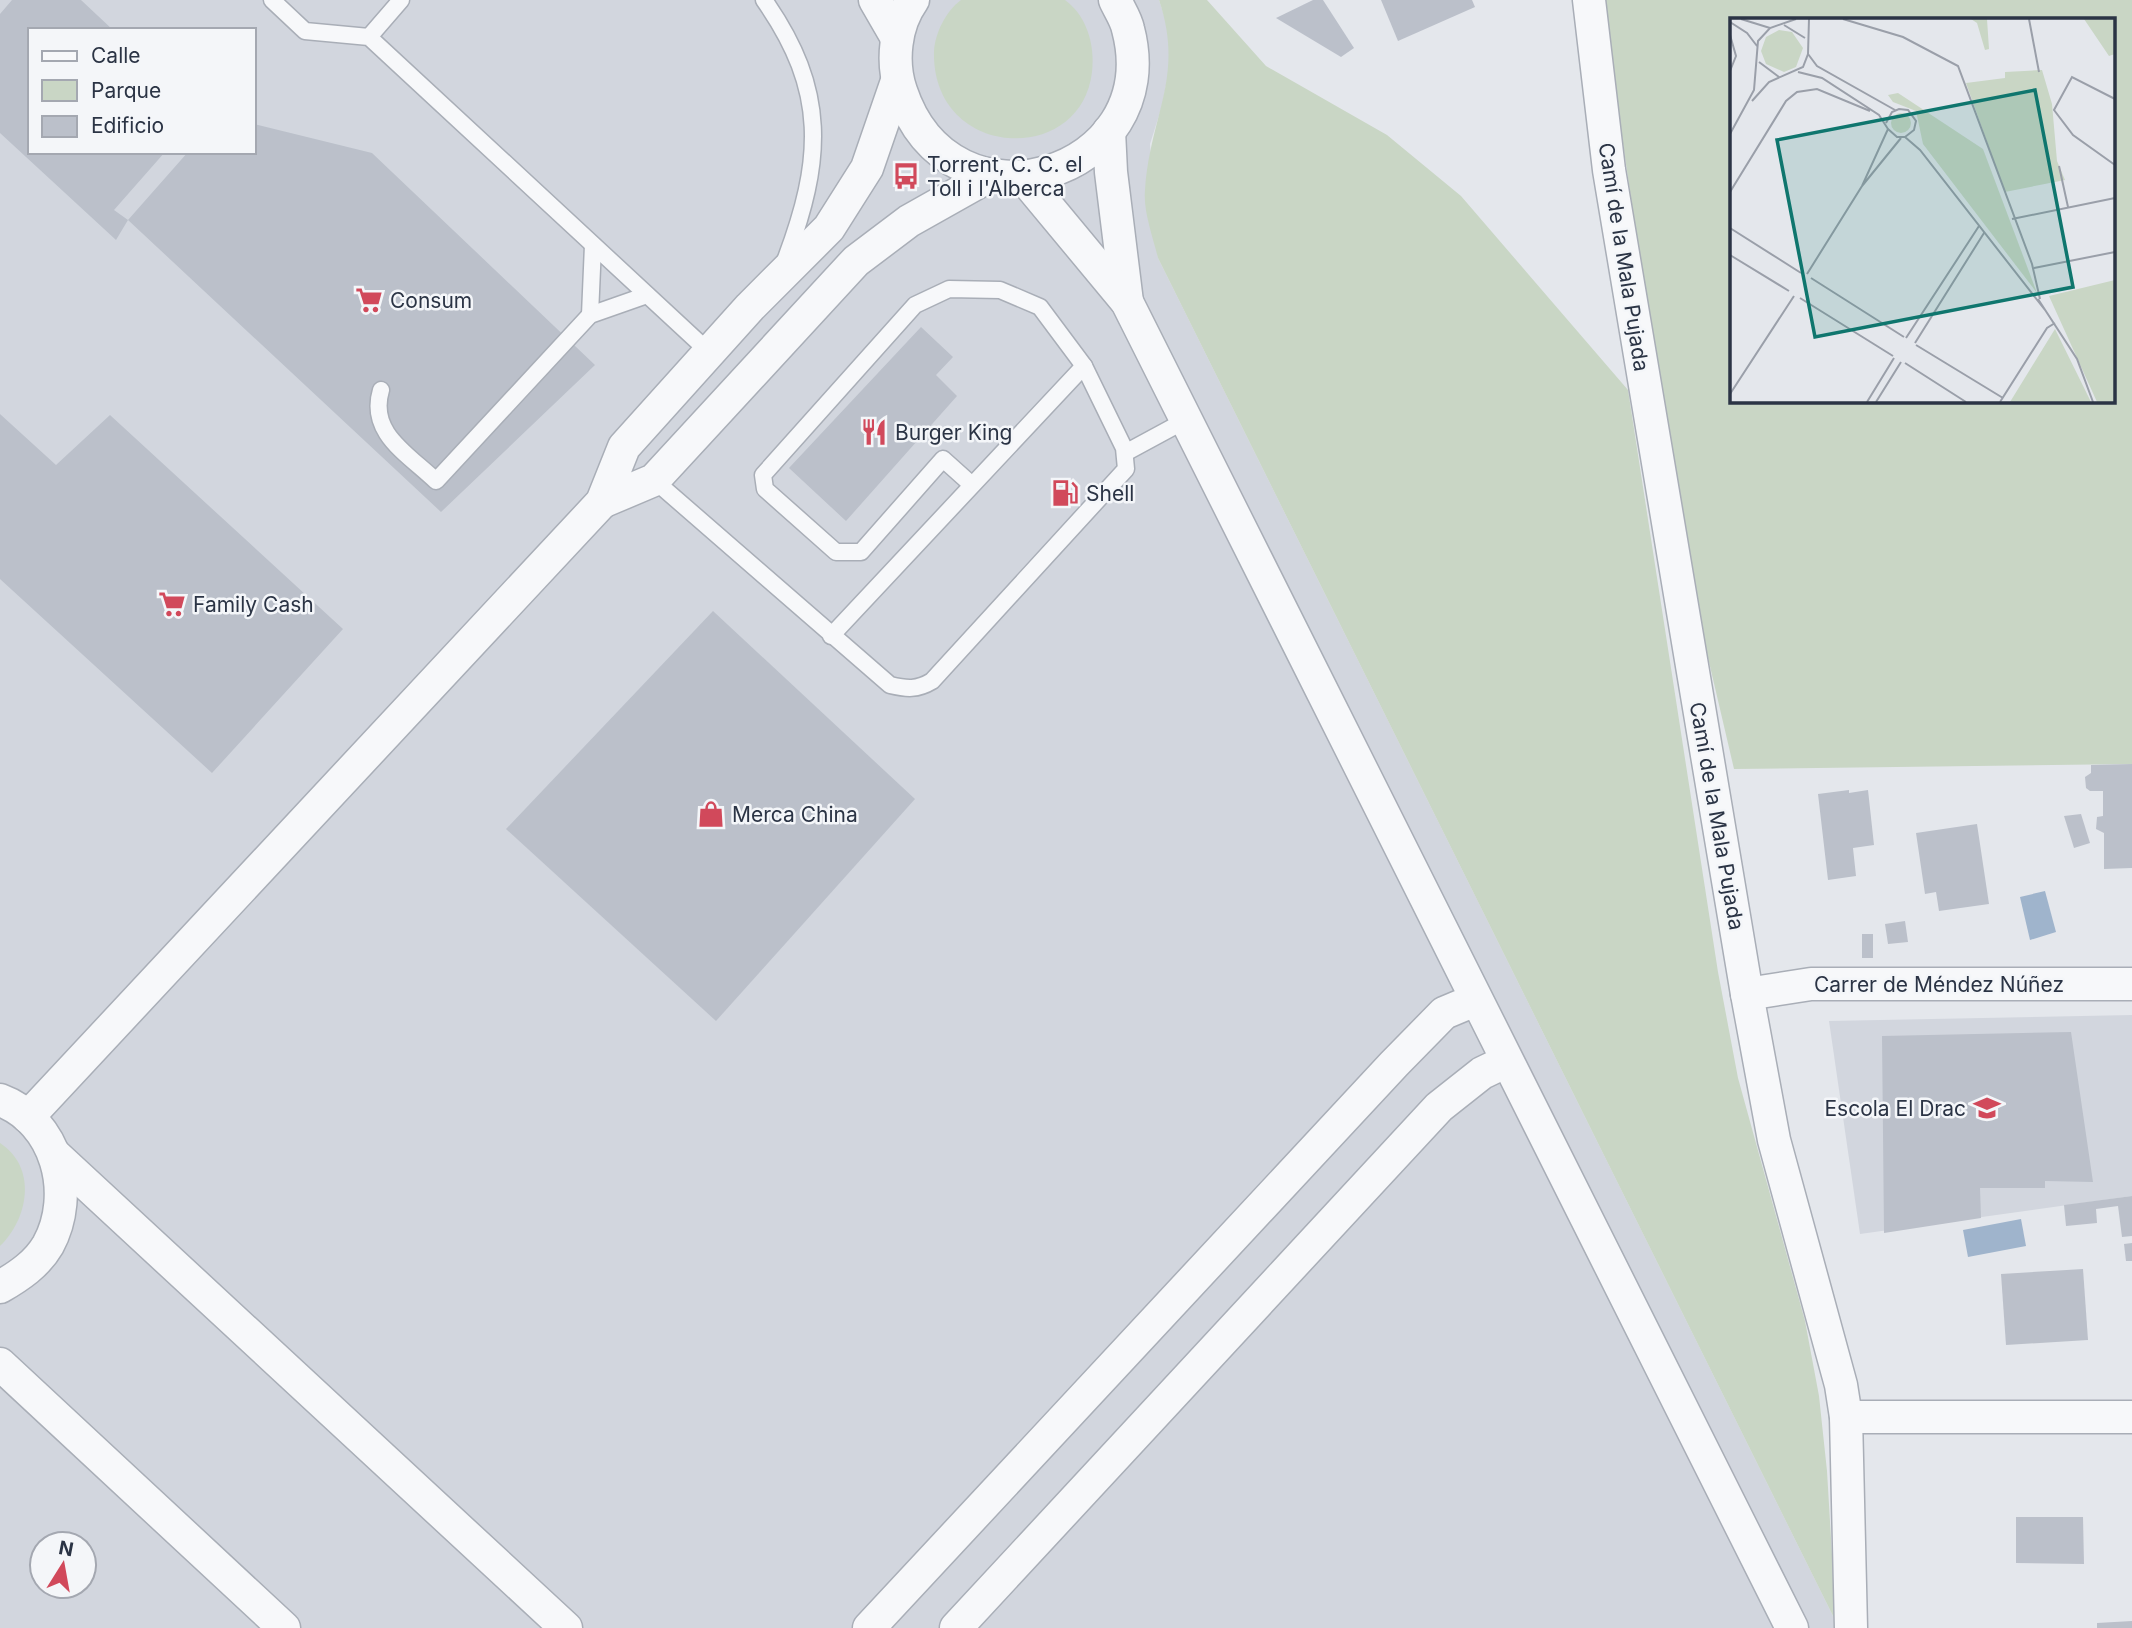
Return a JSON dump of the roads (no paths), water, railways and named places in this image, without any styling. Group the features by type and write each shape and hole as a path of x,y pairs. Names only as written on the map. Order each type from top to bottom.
{"street":[{"path":"875,0 897,38"},
{"path":"913,0 897,38 897,81 908,115 929,143 956,164 989,176 1024,178 1057,171 1086,155 1109,131 1126,99 1133,64 1128,28 1115,0"},
{"name":"Camí de la Mala Pujada","path":"1589,0 1609,170 1747,994 1774,1140 1841,1385 1846,1417 1850,1628"},
{"path":"28,1117 602,502 624,447 780,275 829,228 867,168 897,81"},
{"path":"1109,131 1126,302"},
{"path":"602,502 654,480 856,261 909,221 989,176"},
{"path":"1024,178 1126,302 1792,1628"},
{"name":"Carrer de Méndez Núñez","path":"1747,994 1811,984 2132,984"},
{"path":"869,1628 1394,1064 1444,1013 1475,1000"},
{"path":"956,1628 1438,1107 1482,1073 1506,1062"},
{"path":"0,1100 28,1117 43,1134 54,1154 62,1185 60,1216 47,1246 27,1270 0,1287"},
{"path":"54,1154 566,1628"},
{"path":"0,1364 284,1628"},
{"path":"1846,1417 2132,1418"}],"lane":[{"path":"272,0 305,30 369,37 709,352"},
{"path":"369,37 401,0"},
{"path":"764,0 788,35 807,81 814,125 811,173 796,231 780,275"},
{"path":"590,315 593,245"},
{"path":"654,480 890,685 921,688 932,681 1126,469 1125,453 1084,366 1040,307 1000,290 949,289 915,305 763,475 765,489 836,552 861,552 943,458 972,485"},
{"path":"382,390 376,408 382,429 436,481 590,315 647,295"},
{"path":"831,636 1084,366"},
{"path":"1125,453 1186,420"}],"water":[{"path":"2045,891 2056,932 2030,940 2020,897"},
{"path":"2021,1219 2026,1246 1968,1257 1963,1230"}],"place":[{"name":"Torrent, C. C. el Toll i l'Alberca","path":"906,176"},
{"name":"Consum","path":"369,300"},
{"name":"Burger King","path":"874,432"},
{"name":"Shell","path":"1065,493"},
{"name":"Family Cash","path":"172,604"},
{"name":"Merca China","path":"711,814"},
{"name":"Escola El Drac","path":"1987,1108"}]}
